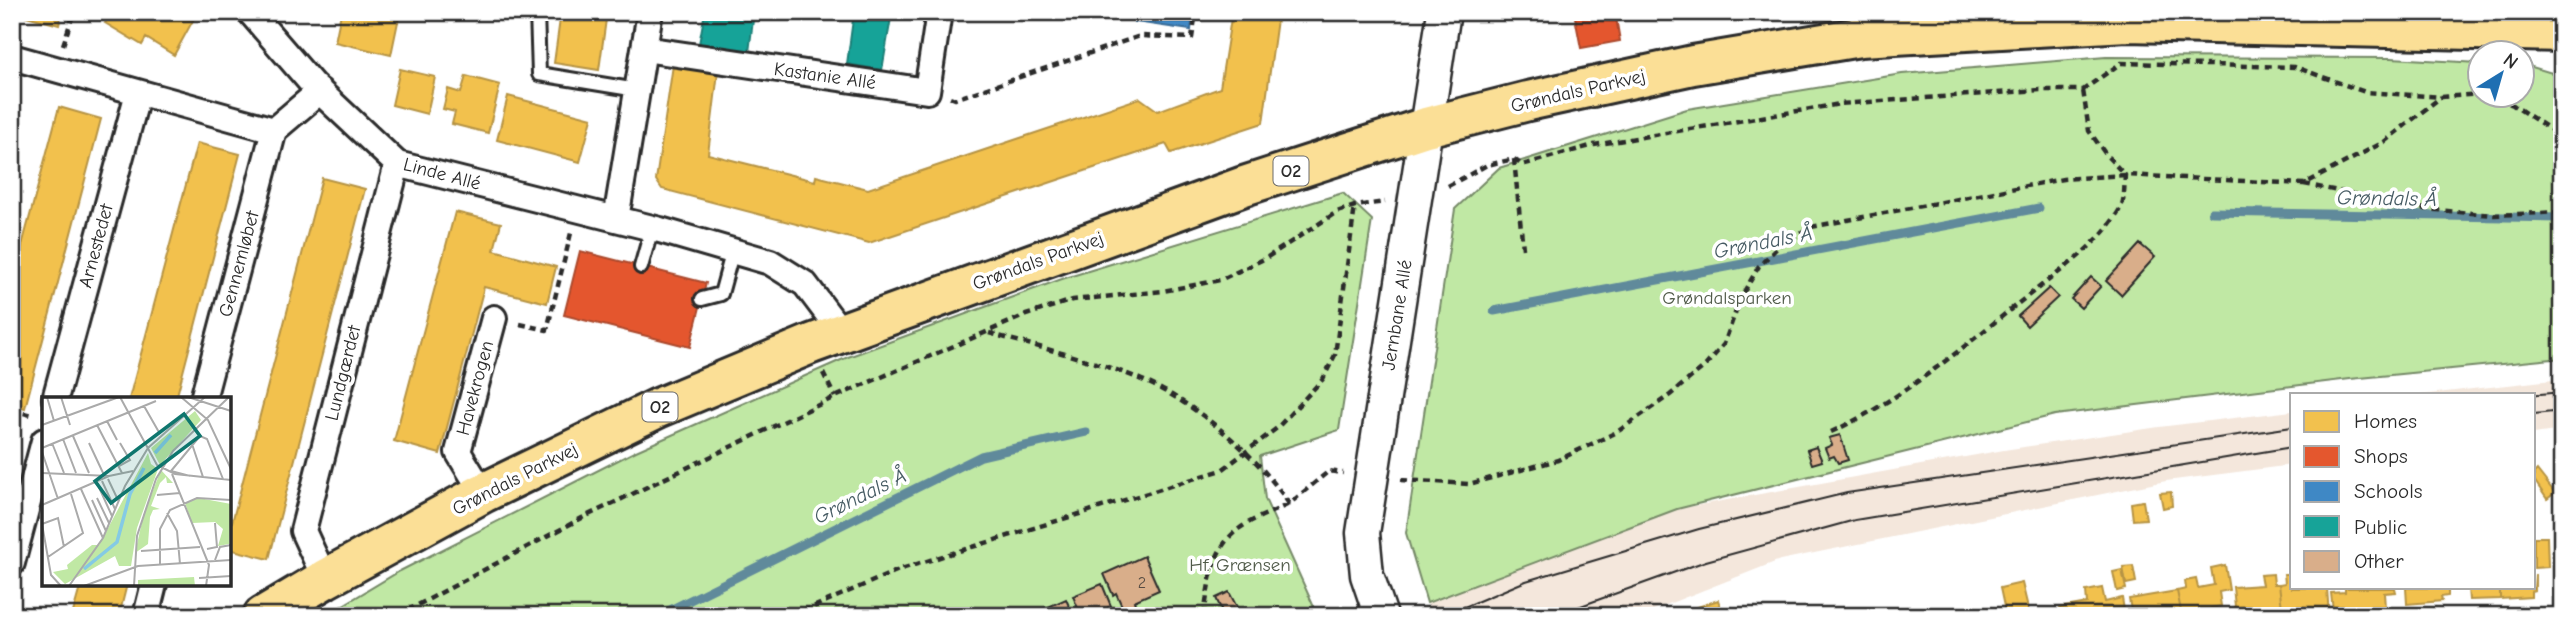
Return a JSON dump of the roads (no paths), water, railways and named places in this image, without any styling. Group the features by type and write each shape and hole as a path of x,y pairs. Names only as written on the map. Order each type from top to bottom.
{"main road":[{"name":"Grøndals Parkvej","path":"263,616 483,493 658,408 842,332 1207,199 1426,127 1528,101 1868,23 2127,22 2562,32"}],"street":[{"name":"Linde Allé","path":"250,12 320,91 397,164 652,228 770,262 805,285 842,332"},
{"path":"616,219 649,12"},
{"name":"Kastanie Allé","path":"644,49 927,91 939,12"},
{"name":"Jernbane Allé","path":"1381,616 1367,575 1363,533 1444,12"},
{"path":"12,57 274,130 320,91"},
{"name":"Arnestedet","path":"56,397 138,93"},
{"name":"Gennemløbet","path":"204,397 274,130"},
{"name":"Lundgærdet","path":"325,579 303,531 397,164"},
{"name":"Havekrogen","path":"483,493 458,452 494,318"},
{"path":"12,563 42,449"},
{"path":"148,616 154,586"}],"lane":[{"path":"537,12 540,74 637,90"},
{"path":"642,267 652,228"},
{"path":"702,299 721,294 733,250"}],"waterway":[{"name":"Grøndals Å","path":"1494,311 2039,208"},
{"name":"Grøndals Å","path":"2212,212 2562,218"},
{"name":"Grøndals Å","path":"658,616 981,456 1086,432"}],"tram line":[{"path":"2536,394 2562,392"},
{"path":"2536,414 2562,411"},
{"path":"1443,616 1526,581 1699,529 1847,493 2290,427"},
{"path":"1553,616 1706,561 1855,520 2290,447"}],"park label":[{"name":"Grøndalsparken","path":"1727,298"},
{"name":"Hf. Grænsen","path":"1240,565"}]}
